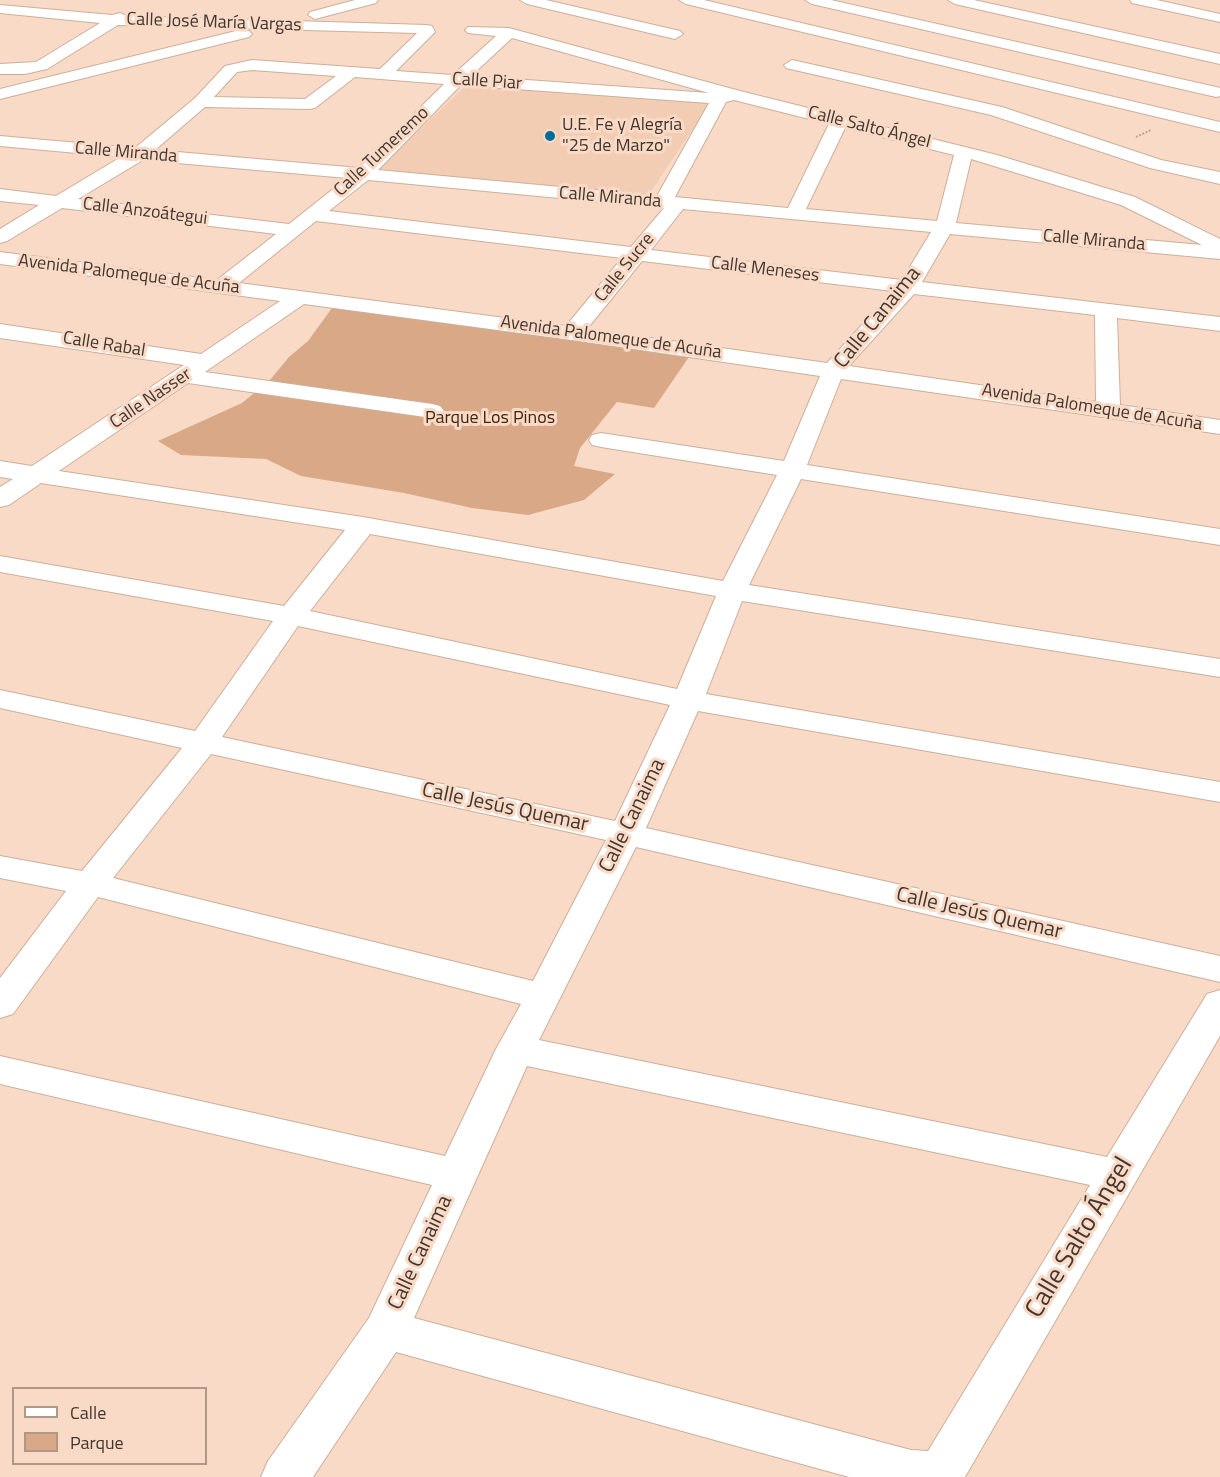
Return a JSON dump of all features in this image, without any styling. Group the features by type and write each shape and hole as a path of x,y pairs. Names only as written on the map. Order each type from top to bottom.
{"street":[{"path":"0,94 370,0"},
{"path":"527,0 675,34"},
{"path":"686,0 1220,127"},
{"path":"812,0 1219,97"},
{"path":"955,0 1220,59"},
{"path":"1018,0 1130,23"},
{"path":"1137,0 1220,18"},
{"path":"0,69 25,69 41,66 142,5"},
{"name":"Calle José María Vargas","path":"0,9 115,20 427,29 427,32 384,74"},
{"path":"562,22 593,16"},
{"path":"473,30 509,33 541,27"},
{"name":"Calle Tumeremo","path":"221,286 363,175 457,80 509,33"},
{"name":"Calle Salto Ángel","path":"509,33 727,97 964,152 1128,201 1220,246"},
{"name":"Calle Piar","path":"201,102 231,69 252,65 727,97"},
{"path":"792,65 996,111 1156,164 1220,178"},
{"path":"0,237 62,202 138,154 201,102 309,104 350,73"},
{"name":"Calle Sucre","path":"572,333 638,254 670,203 727,97"},
{"path":"1179,118 1197,118 1219,97"},
{"path":"795,213 839,122"},
{"name":"Calle Miranda","path":"0,141 1220,253"},
{"name":"Calle Canaima","path":"285,1477 386,1330 515,1049 544,997 626,834 688,699 732,591 792,470 834,369 908,287 945,226 964,152"},
{"name":"Calle Anzoátegui","path":"0,195 291,230"},
{"name":"Calle Meneses","path":"311,215 1220,324"},
{"name":"Avenida Palomeque de Acuña","path":"0,258 834,369 1220,427"},
{"name":"Calle Nasser","path":"0,499 301,297"},
{"path":"1106,310 1108,410"},
{"name":"Calle Rabal","path":"0,331 207,362"},
{"path":"186,376 432,411"},
{"path":"601,440 1220,537"},
{"path":"0,469 363,525 732,591 1220,668"},
{"path":"0,1005 90,884 202,744 291,616 363,525"},
{"path":"0,564 291,616 688,699 1220,792"},
{"name":"Calle Jesús Quemar","path":"0,699 626,834 1220,969"},
{"path":"0,867 90,884 544,997"},
{"name":"Calle Salto Ángel","path":"386,1330 911,1472 941,1473 1220,1003"},
{"path":"515,1049 1118,1175"},
{"path":"0,1070 458,1175"}],"path":[{"path":"1108,149 1179,118"}],"shaded area":[{"name":"U.E. Fe y Alegría \"25 de Marzo\"","path":"469,83 711,102 648,196 375,171"}],"green space":[{"name":"Parque Los Pinos","path":"332,308 691,354 654,408 617,402 580,448 574,466 615,474 584,500 528,515 472,508 404,493 301,476 266,459 181,455 158,441 242,403 270,380 289,357 308,341"}],"place":[{"name":"U.E. Fe y Alegría \"25 de Marzo\"","path":"550,136"}]}
